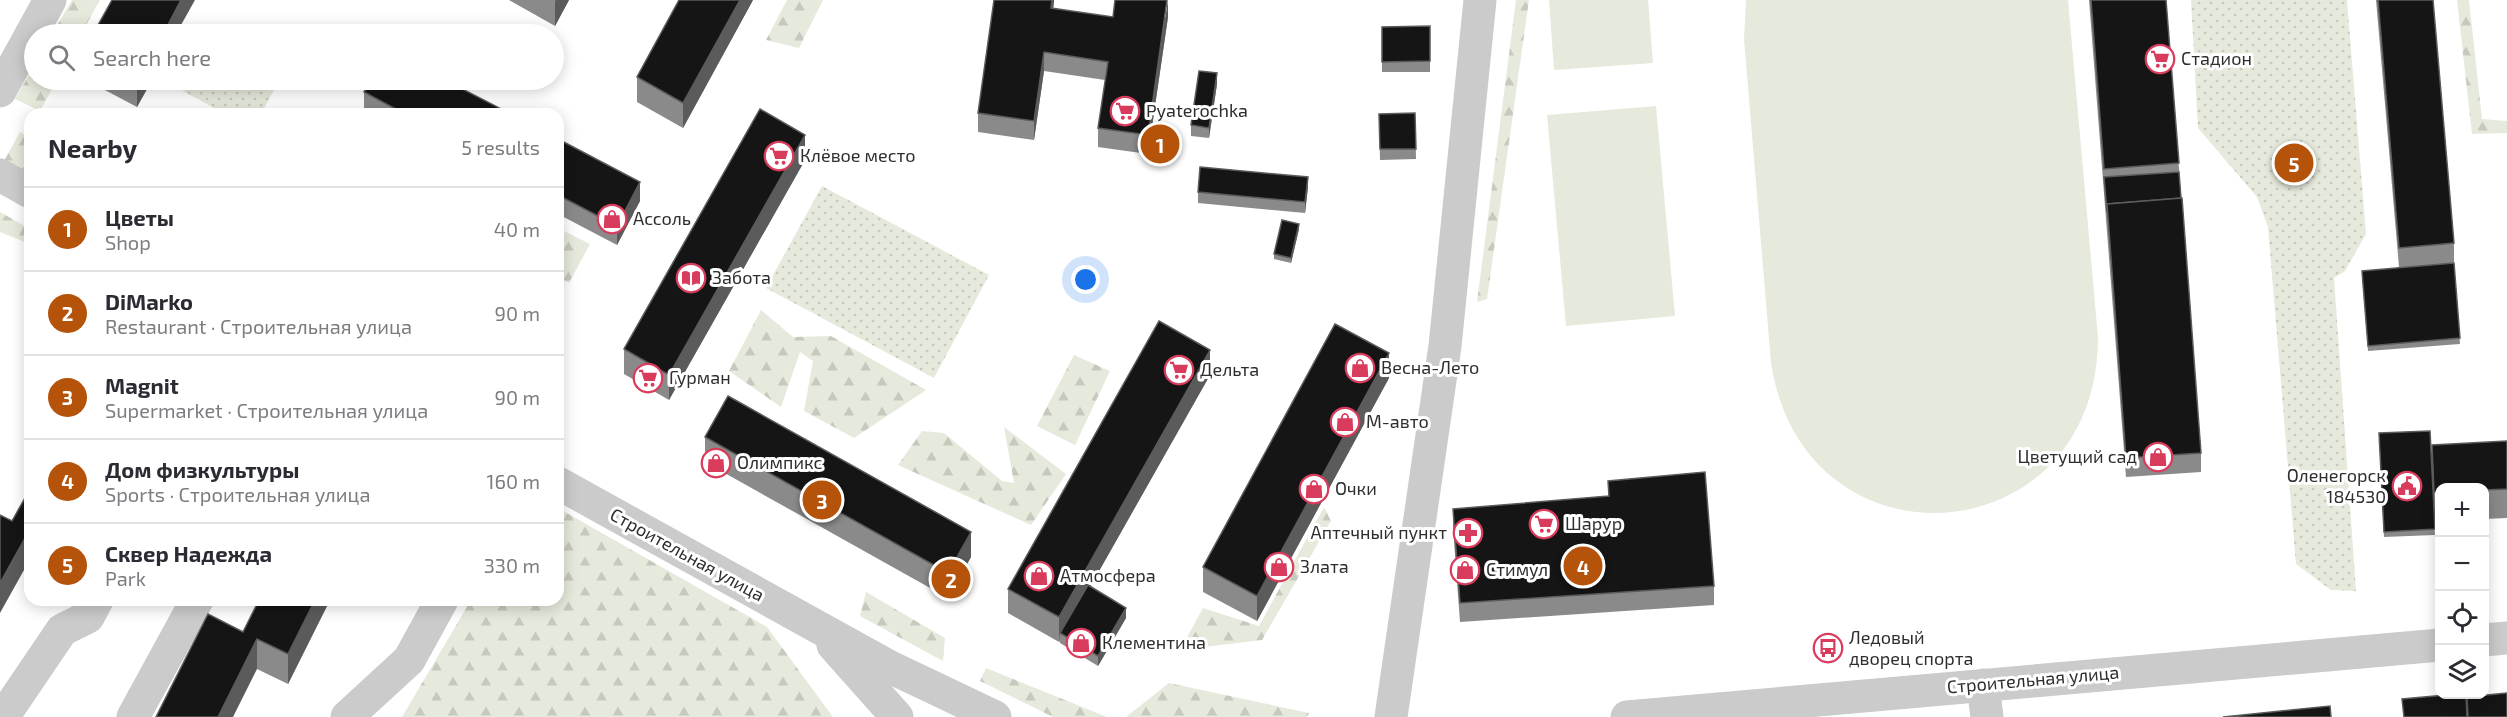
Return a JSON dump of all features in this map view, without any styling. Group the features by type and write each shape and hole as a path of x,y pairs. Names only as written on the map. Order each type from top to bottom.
{"street":[{"path":"37,24 50,0"},
{"path":"1391,717 1445,346 1480,0"},
{"path":"0,91 24,47"},
{"path":"0,175 24,189"},
{"name":"Строительная улица","path":"564,486 890,667 994,717"},
{"path":"3,717 62,630 88,617 94,606"},
{"path":"133,717 194,606"},
{"path":"347,717 409,660 439,606"},
{"name":"Строительная улица","path":"816,626 897,717"},
{"path":"2489,640 2507,638"},
{"name":"Строительная улица","path":"1627,717 2435,645"},
{"path":"1983,685 1987,717"}],"green space":[{"path":"72,0 100,0 87,24 58,24"},
{"path":"787,0 823,0 799,48 766,40"},
{"path":"1516,0 1529,0 1487,299 1477,302"},
{"path":"1549,0 1648,0 1653,63 1554,70"},
{"path":"1746,0 2068,0 2098,338 2085,410 2051,464 2003,498 1946,512 1889,507 1836,480 1794,432 1771,363 1744,39"},
{"path":"2191,0 2347,0 2366,234 2345,271 2334,278 2356,591 2331,590 2296,564 2268,227 2257,197 2198,128"},
{"path":"2457,0 2469,0 2482,119 2507,121 2507,133 2472,134"},
{"path":"24,83 24,90 52,90 42,108 34,108 15,99"},
{"path":"274,90 264,108 214,108 183,91"},
{"path":"1656,106 1675,316 1566,326 1547,115"},
{"path":"20,132 24,134 24,173 4,161"},
{"path":"822,186 989,275 934,378 766,288"},
{"path":"0,212 24,226 24,242 0,232"},
{"path":"564,231 590,244 569,283 564,280"},
{"path":"761,310 793,337 831,336 926,390 854,438 804,411 813,361 800,352 781,407 729,371"},
{"path":"1074,355 1110,371 1075,445 1037,426"},
{"path":"1004,427 1066,474 1031,525 898,465 922,431 944,433 1002,481 1014,483"},
{"path":"1324,507 1331,521 1262,640 1180,650 1203,608 1259,626"},
{"path":"564,511 767,627 833,717 402,717 467,606 564,606"},
{"path":"866,592 945,638 943,661 860,616"},
{"path":"986,668 1107,717 1053,717 980,681"},
{"path":"1169,683 1309,713 1307,717 1126,717"}],"building":[{"path":"112,0 181,0 168,24 99,24"},
{"path":"679,0 740,0 683,103 637,77"},
{"path":"994,0 1052,0 1051,8 1113,17 1115,0 1167,0 1148,135 1098,128 1108,62 1044,52 1034,121 978,113"},
{"path":"2091,0 2166,0 2179,163 2104,169"},
{"path":"2378,0 2433,0 2454,243 2399,248"},
{"path":"1430,26 1430,61 1382,62 1382,27"},
{"path":"1199,71 1217,73 1209,128 1191,125"},
{"path":"365,90 464,90 499,108 394,108 364,92"},
{"path":"760,109 805,135 669,375 624,349"},
{"path":"1415,113 1416,149 1380,149 1379,114"},
{"path":"1155,129 1167,131 1164,147 1153,146"},
{"path":"564,142 640,182 617,226 564,198"},
{"path":"1200,167 1308,177 1305,202 1198,192"},
{"path":"2179,172 2181,198 2107,204 2107,212 2104,177"},
{"path":"2182,198 2201,453 2126,458 2107,204"},
{"path":"1282,220 1299,224 1291,258 1274,254"},
{"path":"2454,263 2460,338 2368,346 2362,271"},
{"path":"1159,321 1210,350 1059,617 1008,589"},
{"path":"1335,324 1389,353 1257,596 1203,567"},
{"path":"728,396 971,532 948,573 705,437"},
{"name":"Оленегорск 184530","path":"2430,431 2435,529 2384,532 2379,433"},
{"path":"2507,441 2507,489 2489,490 2489,483 2435,483 2434,492 2432,445"},
{"path":"1705,472 1714,586 1460,603 1453,509 1609,496 1608,481"},
{"path":"24,500 24,540 0,583 0,515 12,521"},
{"path":"1088,585 1126,608 1098,656 1060,633"},
{"path":"256,606 312,606 288,654 257,639 218,717 156,717 208,614 243,632"},
{"path":"2507,693 2507,717 2468,717 2467,699 2489,699 2489,695"},
{"path":"2435,696 2435,699 2466,699 2467,717 2404,717 2402,699"},
{"path":"2330,706 2331,717 2223,717"}],"place":[{"name":"Стадион","path":"2160,59"},
{"name":"Pyaterochka","path":"1125,111"},
{"name":"Цветы","path":"1160,144"},
{"name":"Клёвое место","path":"779,156"},
{"name":"Сквер Надежда","path":"2294,163"},
{"name":"Ассоль","path":"612,219"},
{"name":"Забота","path":"691,278"},
{"name":"Весна-Лето","path":"1360,368"},
{"name":"Дельта","path":"1179,370"},
{"name":"Гурман","path":"648,378"},
{"name":"М-авто","path":"1345,422"},
{"name":"Цветущий сад","path":"2158,457"},
{"name":"Олимпикс","path":"716,463"},
{"name":"Оленегорск 184530","path":"2407,486"},
{"name":"Очки","path":"1314,489"},
{"name":"Magnit","path":"822,500"},
{"name":"Шарур","path":"1544,524"},
{"name":"Аптечный пункт","path":"1468,533"},
{"name":"Дом физкультуры","path":"1583,566"},
{"name":"Злата","path":"1279,567"},
{"name":"Стимул","path":"1465,570"},
{"name":"Атмосфера","path":"1039,576"},
{"name":"DiMarko","path":"951,579"},
{"name":"Клементина","path":"1081,643"},
{"name":"Ледовый дворец спорта","path":"1828,648"}]}
